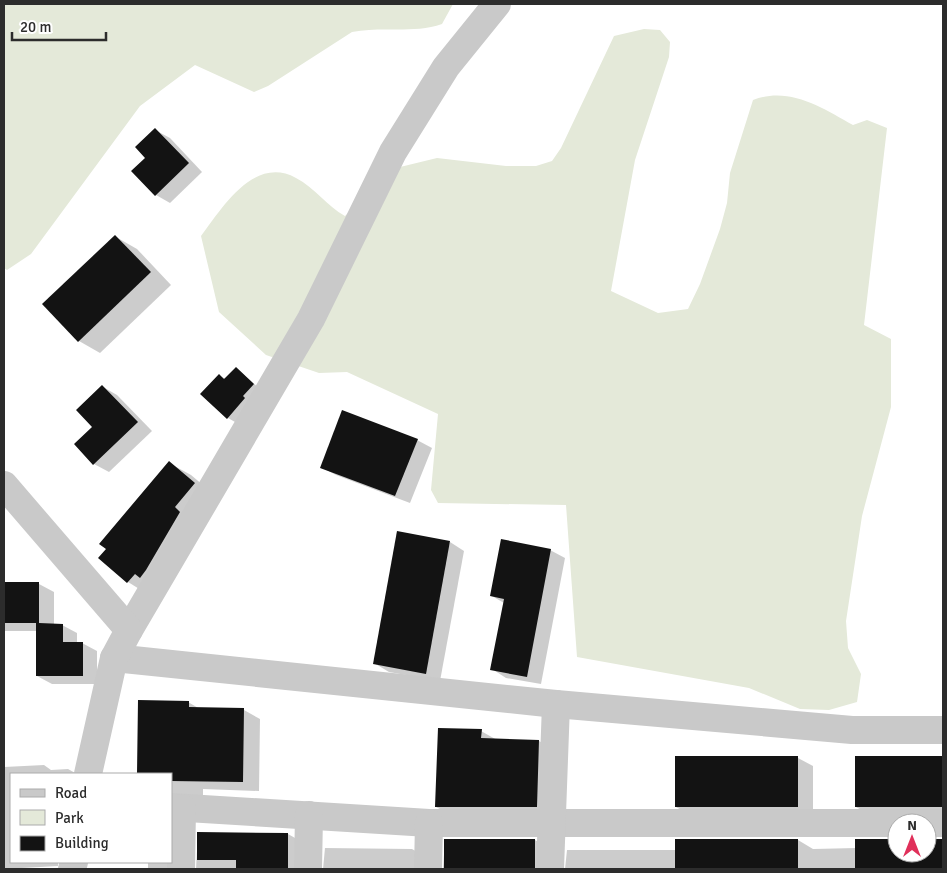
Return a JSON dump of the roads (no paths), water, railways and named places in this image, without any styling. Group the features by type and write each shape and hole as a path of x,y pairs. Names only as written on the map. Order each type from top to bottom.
{"street":[{"path":"88,773 114,658 311,319 393,152 446,67 498,4"},
{"path":"4,486 129,630"},
{"path":"114,658 556,704 852,730 943,730"},
{"path":"550,869 556,704"},
{"path":"181,869 177,808 429,823 943,823"},
{"path":"308,869 309,815"},
{"path":"428,869 429,823"}]}
